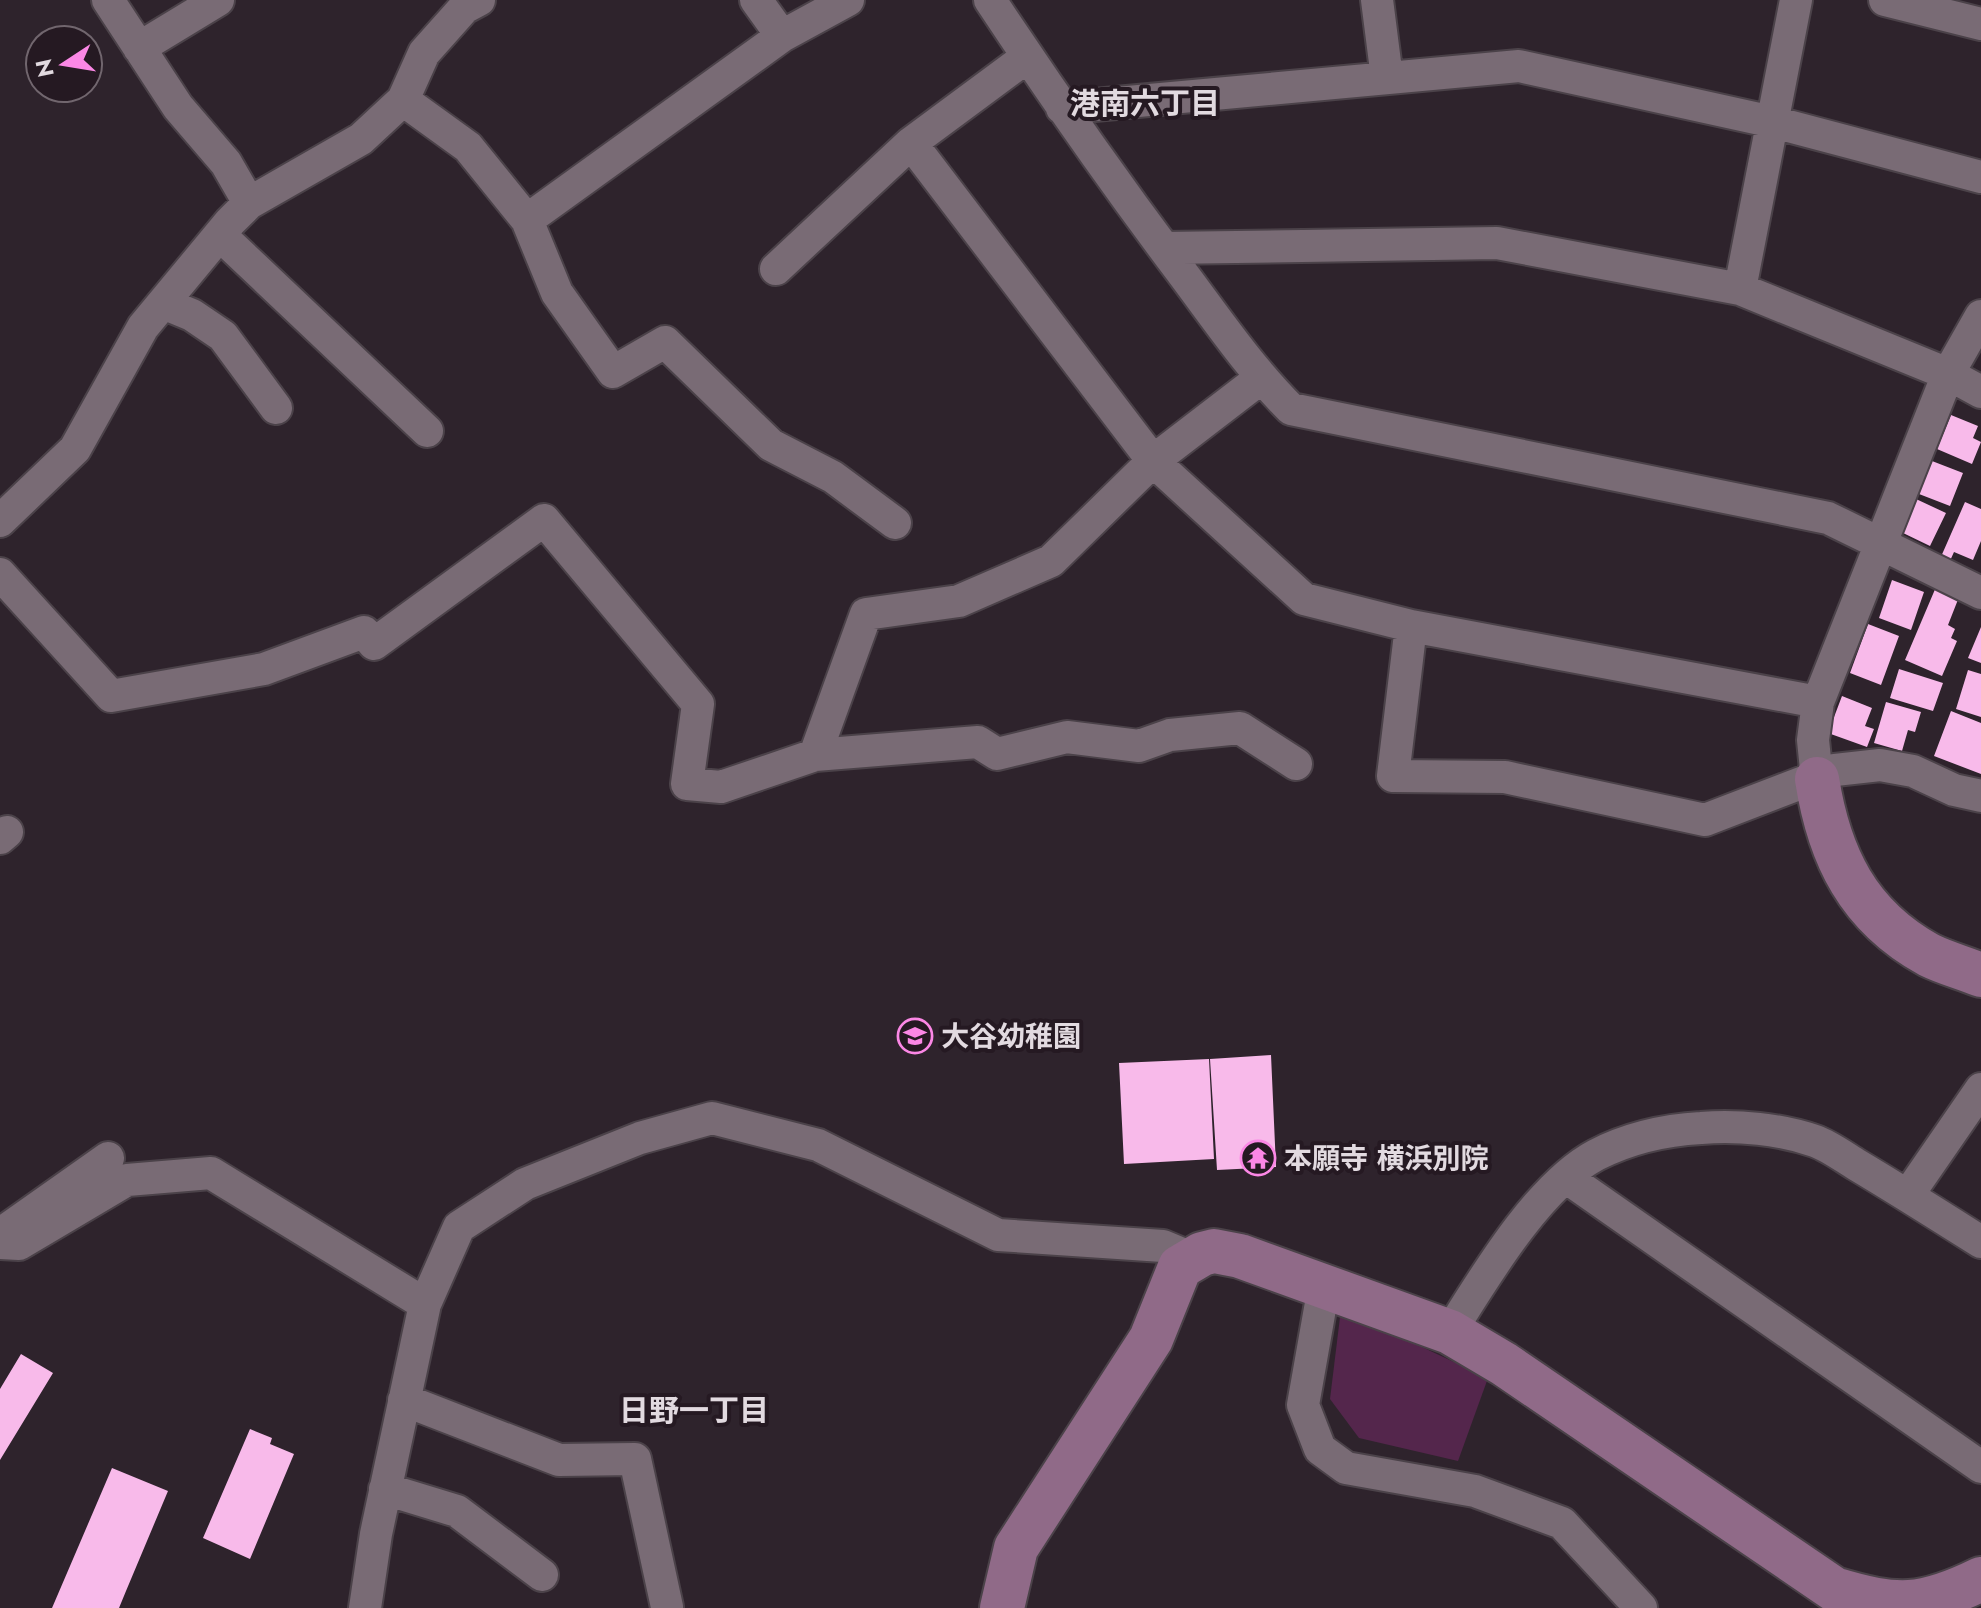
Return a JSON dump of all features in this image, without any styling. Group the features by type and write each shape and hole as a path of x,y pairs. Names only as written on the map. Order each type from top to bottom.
{"street":[{"path":"108,0 178,107 226,163 249,203"},
{"path":"139,48 218,0"},
{"path":"0,521 75,449 143,327 249,203 361,139 403,100 424,53 464,8 479,0"},
{"path":"756,0 782,36"},
{"path":"527,220 782,36 848,0"},
{"path":"990,0 1062,108 1164,248 1261,378 1291,409 1828,518 1981,593"},
{"path":"1377,0 1387,78"},
{"path":"1740,289 1796,0"},
{"path":"1885,0 1981,24"},
{"path":"776,269 911,143 1027,57"},
{"path":"1062,108 1519,66 1773,122 1981,177"},
{"path":"403,100 468,147 527,220 557,293 613,372 665,342 771,445 833,477 895,523"},
{"path":"911,143 1153,461 1304,599 1411,626 1818,702"},
{"path":"220,235 427,431"},
{"path":"1164,248 1497,243 1740,289 1948,374 1981,392"},
{"path":"163,303 192,315 223,336 276,408"},
{"path":"1981,316 1948,374 1879,544 1818,702 1813,740 1822,810 1833,843 1858,896 1886,926 1930,956 1981,975"},
{"path":"815,755 866,614 959,601 1051,561 1153,461 1261,378"},
{"path":"0,574 111,696 264,669 364,632 374,644 544,520 698,704 687,784 721,787 815,755 978,742 997,754 1067,737 1139,746 1170,735 1240,728 1296,764"},
{"path":"1411,626 1393,776 1505,777 1705,820 1835,770 1880,765 1913,771 1954,790 1981,796"},
{"path":"1908,1195 1981,1089"},
{"path":"365,1608 385,1489 425,1304 459,1227 525,1184 640,1138 712,1118 818,1145 998,1235 1163,1246 1194,1259"},
{"path":"1450,1332 1501,1251 1555,1188 1593,1157 1622,1144 1677,1130 1718,1127 1771,1131 1816,1142 1981,1242"},
{"path":"0,1234 108,1158"},
{"path":"0,1243 19,1244 127,1180 211,1173 425,1304"},
{"path":"1567,1178 1981,1467"},
{"path":"1002,1608 1016,1548 1151,1339 1180,1267 1214,1251 1240,1256 1450,1332 1504,1364 1834,1589 1871,1604 1913,1607 1959,1592 1981,1579"},
{"path":"1324,1286 1303,1405 1320,1449 1346,1468 1475,1491 1562,1523 1641,1608"},
{"path":"404,1400 559,1460 635,1459 667,1607"},
{"path":"385,1489 457,1511 542,1575"}],"shaded area":[{"path":"1341,1309 1488,1378 1458,1461 1359,1438 1330,1399"}],"building":[{"path":"1951,415 1978,426 1973,438 1981,442 1972,464 1937,449"},
{"path":"1932,461 1963,473 1950,506 1919,494"},
{"path":"1916,499 1946,513 1930,546 1901,532"},
{"path":"1965,502 1981,509 1981,541 1973,560 1954,552 1949,563 1940,559"},
{"path":"1892,580 1924,592 1911,630 1879,618"},
{"path":"1936,587 1959,597 1948,625 1955,629 1951,638 1957,641 1942,676 1905,660"},
{"path":"1868,624 1899,636 1881,685 1850,673"},
{"path":"1981,627 1981,663 1968,658"},
{"path":"1899,669 1943,683 1933,711 1890,698"},
{"path":"1968,670 1981,674 1981,717 1956,709"},
{"path":"1842,696 1872,708 1865,726 1874,729 1867,747 1828,733"},
{"path":"1886,702 1921,712 1915,732 1908,730 1902,751 1874,743"},
{"path":"1951,711 1981,723 1981,774 1934,756"},
{"path":"1271,1055 1276,1167 1217,1170 1210,1059"},
{"path":"1209,1059 1214,1159 1124,1164 1119,1063"},
{"path":"21,1354 53,1373 0,1460 0,1389"},
{"path":"250,1429 272,1438 270,1444 294,1454 250,1559 203,1538"},
{"path":"112,1468 168,1491 119,1608 52,1608"}],"place":[{"name":"大谷幼稚園","path":"915,1036"},
{"name":"本願寺 横浜別院","path":"1258,1158"}],"district":[{"name":"港南六丁目","path":"1145,103"},
{"name":"日野一丁目","path":"694,1410"}]}
